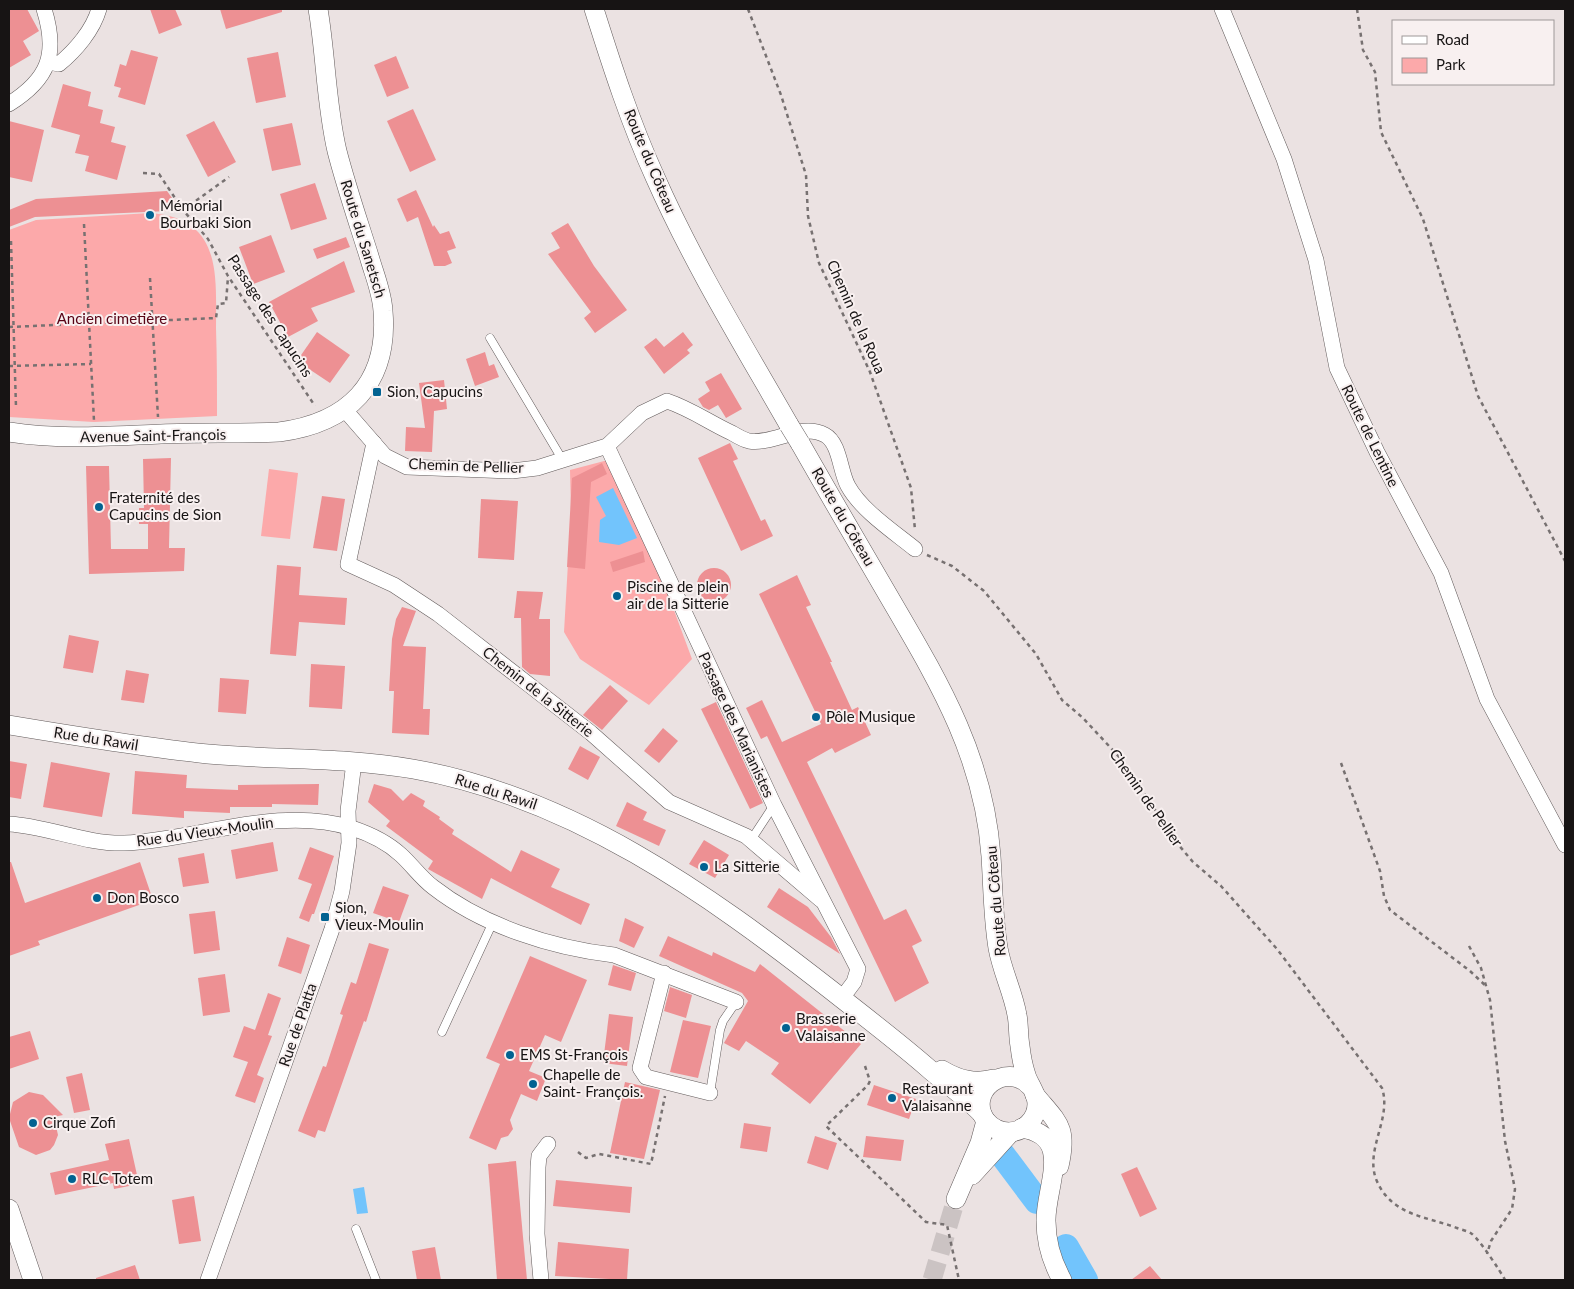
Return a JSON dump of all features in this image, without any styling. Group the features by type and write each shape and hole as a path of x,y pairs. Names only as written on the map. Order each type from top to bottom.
{"street":[{"path":"9,104 34,85 48,62 51,38 44,9"},
{"path":"48,62 59,64 69,55 94,24 99,9"},
{"name":"Route du Sanetsch","path":"298,430 326,421 345,410 358,396 376,365 384,330 383,309 336,143 318,9"},
{"name":"Route du Côteau","path":"594,9 633,125 670,209 710,287 943,690 970,752 988,828 998,948 1018,1016 1020,1046 1033,1090"},
{"name":"Route de Lentine","path":"1222,9 1284,159 1316,260 1337,368 1369,436 1441,572 1487,699 1565,845"},
{"name":"Chemin de Pellier","path":"345,410 385,456 407,467 512,471 537,468 607,446 642,414 667,401 686,407 715,425 749,441 801,432 813,432 825,435 831,441 848,487 856,498 883,524 915,549"},
{"name":"Avenue Saint-François","path":"9,432 94,438 298,430"},
{"name":"Chemin de la Sitterie","path":"374,443 348,564 394,586 438,614 591,733 669,802 751,840 821,900"},
{"name":"Passage des Marianistes","path":"607,446 774,805 858,969 854,982 842,998"},
{"name":"Rue du Rawil","path":"9,725 126,744 207,754 354,762 414,769 470,782 516,797 578,823 656,865 691,887 785,953 911,1052 984,1117"},
{"name":"Rue de Platta","path":"208,1280 331,930 342,891 354,762"},
{"name":"Rue du Vieux-Moulin","path":"15,824 121,843 156,840 281,820 349,827 370,834 386,844 401,855 433,887 492,924 593,952 614,955 736,1002"},
{"path":"664,974 640,1068 646,1077 710,1092"},
{"path":"1020,1046 1013,1061 987,1086 982,1094 984,1117 980,1144 958,1193 1016,1130 1031,1121 1035,1114 1033,1090"},
{"name":"Rue du Rawil","path":"911,1052 958,1078 976,1082 997,1078"},
{"path":"997,1078 1017,1077 1033,1090 1054,1115 1062,1135 1062,1156 1047,1205"},
{"path":"984,1117 997,1129 1041,1134 1052,1148 1054,1165 1046,1220 1048,1245 1062,1280"},
{"path":"541,1280 537,1234 538,1167 539,1156 548,1144"},
{"path":"9,1209 33,1280"}],"lane":[{"path":"490,338 562,459"},
{"path":"751,840 774,805"},
{"path":"442,1032 492,924"},
{"path":"710,1092 720,1030 723,1021 736,1002"},
{"path":"356,1229 376,1280"}],"path":[{"name":"Chemin de la Roua","path":"748,9 781,96 806,175 808,216 819,263 870,372 911,488 916,520 915,549"},
{"path":"1357,9 1363,50 1375,72 1381,132 1423,219 1478,396 1565,562"},
{"name":"Passage des Capucins","path":"143,173 160,174 183,210 208,240 228,276 318,412"},
{"path":"183,210 229,178"},
{"path":"84,224 94,438"},
{"path":"11,241 16,407"},
{"path":"9,327 152,319 216,318 218,304 226,303 228,276"},
{"path":"150,278 158,419"},
{"path":"9,366 91,364"},
{"name":"Chemin de Pellier","path":"915,549 952,566 984,591 1036,654 1062,700 1083,718 1122,760 1177,843 1193,862 1221,886 1277,950 1382,1088 1385,1105 1375,1158 1376,1177 1386,1195 1398,1207 1422,1219 1449,1225 1472,1234 1505,1280"},
{"path":"1341,763 1380,871 1384,896 1390,910 1470,971 1488,988"},
{"path":"1469,946 1481,968 1488,988 1505,1141 1515,1189 1512,1209 1491,1241 1487,1254"},
{"path":"865,1066 870,1081 868,1085 826,1126 926,1222 947,1225 959,1280"},
{"path":"578,1152 586,1158 599,1154 651,1164 668,1083"}],"green space":[{"name":"Ancien cimetière","path":"150,213 174,217 191,225 203,237 210,252 216,288 217,416 94,422 9,417 9,230 36,220"},
{"name":"Piscine de plein air de la Sitterie","path":"608,460 655,559 692,659 649,705 580,659 564,632 571,511 570,470"},
{"path":"269,469 298,473 290,539 261,536"}],"water":[{"path":"613,488 637,538 619,545 599,542 600,520 606,516 596,497"},
{"path":"364,1187 368,1213 357,1214 353,1189"}],"building":[{"path":"9,9 27,9 39,31 23,41 31,55 9,68"},
{"path":"150,9 175,9 182,25 159,34"},
{"path":"220,9 282,9 282,12 226,29"},
{"path":"131,50 158,57 145,105 118,97 121,88 114,86 120,64 126,66"},
{"path":"278,52 286,97 256,103 247,58"},
{"path":"396,56 409,88 387,97 374,65"},
{"path":"63,84 91,92 88,106 103,110 100,123 115,127 111,142 126,146 117,180 85,171 89,156 75,153 80,135 51,127"},
{"path":"413,109 436,160 410,172 387,121"},
{"path":"9,121 44,130 32,182 9,177"},
{"path":"214,121 236,162 208,177 186,135"},
{"path":"292,123 301,165 272,171 263,129"},
{"path":"315,183 327,219 291,230 280,194"},
{"path":"416,190 433,227 434,225 440,234 449,231 456,248 447,251 452,263 445,266 434,266 418,217 407,222 397,199"},
{"path":"167,191 177,205 168,211 35,217 9,227 9,210 36,199"},
{"path":"568,223 594,266 627,310 595,333 584,318 591,312 548,254 560,248 551,233"},
{"path":"271,235 285,272 253,284 239,247"},
{"path":"346,237 350,247 317,259 313,249"},
{"path":"344,261 355,292 311,308 318,321 288,337 269,302"},
{"path":"317,332 350,355 330,383 297,361"},
{"path":"683,332 693,345 687,350 690,353 664,374 644,347 656,338 664,347"},
{"path":"485,352 489,366 494,364 499,377 475,386 466,359"},
{"path":"721,373 742,409 726,418 718,405 709,410 703,407 698,399 710,391 705,382"},
{"path":"444,380 447,409 434,411 432,452 405,451 406,427 425,428 419,383"},
{"path":"730,443 738,459 733,461 761,521 765,519 773,536 741,551 698,458"},
{"name":"Fraternité des Capucins de Sion","path":"171,458 169,548 185,548 184,571 89,574 86,466 109,466 111,549 148,549 148,524 139,524 139,508 144,508 143,459"},
{"path":"602,463 607,474 591,482 585,569 567,567 572,478"},
{"path":"322,496 345,499 337,551 313,548"},
{"path":"481,499 518,501 514,560 478,558"},
{"path":"643,551 645,562 613,572 610,562"},
{"path":"277,565 301,567 299,595 347,598 345,625 299,622 296,656 270,654"},
{"path":"714,568 721,569 726,573 730,578 730,592 726,597 721,601 714,602 707,601 702,597 698,592 697,585 698,578 702,573 707,569"},
{"path":"797,575 811,605 806,607 852,710 858,707 871,735 835,753 832,748 807,762 884,920 906,909 922,941 912,946 929,983 895,1002 767,736 761,739 746,708 762,700 782,742 821,724 759,594"},
{"path":"517,591 543,592 539,619 550,619 550,676 530,674 522,667 521,618 514,618"},
{"path":"402,607 416,611 403,646 426,647 423,709 430,709 429,735 392,733 394,691 389,691 392,639 396,619"},
{"path":"69,635 99,641 93,673 63,668"},
{"path":"311,664 345,666 342,709 309,707"},
{"path":"126,670 149,674 144,703 121,700"},
{"path":"220,678 249,680 246,714 218,712"},
{"path":"610,685 628,701 602,730 583,715"},
{"path":"716,702 763,803 750,809 701,709"},
{"path":"663,728 678,741 659,763 644,751"},
{"path":"580,746 600,757 588,780 568,769"},
{"path":"9,761 27,764 21,799 9,797"},
{"path":"51,762 110,773 102,817 43,807"},
{"path":"135,771 187,775 186,788 238,790 238,785 319,784 318,805 272,804 272,807 230,807 230,813 184,811 184,818 132,814"},
{"path":"374,784 391,789 403,801 411,793 425,801 423,806 440,817 439,819 454,830 452,834 511,872 521,850 560,869 551,887 590,904 581,925 491,878 482,899 428,869 433,861 386,826 390,821 368,802"},
{"path":"627,802 647,812 643,820 666,830 659,846 616,826"},
{"path":"704,840 729,855 715,878 689,864"},
{"path":"273,842 278,871 236,879 231,850"},
{"path":"310,847 334,856 314,914 312,914 309,922 299,918 312,884 298,879"},
{"path":"204,853 209,883 183,887 178,858"},
{"name":"Don Bosco","path":"9,862 11,862 25,903 140,862 153,900 38,941 40,945 9,956"},
{"path":"383,886 409,895 399,922 373,913"},
{"path":"779,888 808,907 831,937 840,954 767,907"},
{"path":"215,911 220,950 194,954 189,914"},
{"path":"625,918 644,927 634,948 619,941"},
{"name":"Brasserie Valaisanne","path":"668,936 712,956 713,952 755,972 760,964 861,1044 810,1104 771,1074 779,1063 746,1041 739,1051 724,1043 748,1001 742,993 659,956"},
{"path":"287,937 310,945 301,974 278,966"},
{"path":"369,943 389,949 366,1022 364,1021 325,1132 318,1130 315,1138 298,1131 323,1066 326,1067 343,1015 340,1014 351,982 356,984"},
{"name":"EMS St-François","path":"530,956 587,980 561,1042 545,1035 529,1071 546,1078 537,1101 521,1094 510,1120 513,1129 508,1136 501,1138 496,1150 469,1138 500,1064 486,1058"},
{"path":"613,965 636,973 631,991 608,985"},
{"path":"225,974 230,1012 203,1016 198,978"},
{"path":"670,987 692,995 686,1018 664,1011"},
{"path":"268,993 281,998 268,1035 272,1036 257,1075 264,1078 255,1103 235,1096 248,1062 233,1057 244,1026 255,1030"},
{"path":"609,1014 633,1017 627,1066 603,1063"},
{"path":"683,1020 711,1026 698,1078 670,1072"},
{"path":"30,1031 39,1059 9,1069 9,1037"},
{"path":"82,1073 90,1110 74,1113 66,1077"},
{"path":"625,1082 660,1090 644,1159 610,1153"},
{"path":"874,1085 916,1099 909,1119 867,1105"},
{"name":"Cirque Zofi","path":"29,1092 43,1095 63,1115 54,1117 58,1135 54,1145 50,1150 36,1155 19,1147 9,1118 13,1102"},
{"path":"744,1123 771,1127 767,1152 740,1148"},
{"path":"815,1136 837,1143 828,1170 807,1163"},
{"path":"866,1136 904,1140 901,1161 863,1157"},
{"path":"129,1139 139,1184 114,1189 113,1183 55,1195 50,1173 109,1160 105,1144"},
{"path":"516,1161 527,1280 497,1280 488,1164"},
{"path":"1137,1167 1157,1209 1140,1217 1121,1174"},
{"path":"556,1180 632,1187 630,1213 553,1206"},
{"path":"194,1196 201,1241 179,1244 172,1200"},
{"path":"558,1242 629,1249 627,1280 555,1276"},
{"path":"435,1247 441,1280 417,1280 412,1251"},
{"path":"135,1265 140,1280 96,1280 96,1278"},
{"path":"1150,1266 1162,1280 1131,1280"}],"waterway":[{"path":"1001,1153 1037,1201"},
{"path":"1066,1247 1085,1280"}],"tunnel":[{"path":"932,1280 956,1199"}],"place":[{"name":"Mémorial Bourbaki Sion","path":"150,215"},
{"name":"Sion, Capucins","path":"377,392"},
{"name":"Fraternité des Capucins de Sion","path":"99,507"},
{"name":"Piscine de plein air de la Sitterie","path":"617,596"},
{"name":"Pôle Musique","path":"816,717"},
{"name":"La Sitterie","path":"704,867"},
{"name":"Don Bosco","path":"97,898"},
{"name":"Sion, Vieux-Moulin","path":"325,917"},
{"name":"Brasserie Valaisanne","path":"786,1028"},
{"name":"EMS St-François","path":"510,1055"},
{"name":"Chapelle de Saint- François.","path":"533,1084"},
{"name":"Restaurant Valaisanne","path":"892,1098"},
{"name":"Cirque Zofi","path":"33,1123"},
{"name":"RLC Totem","path":"72,1179"}]}
